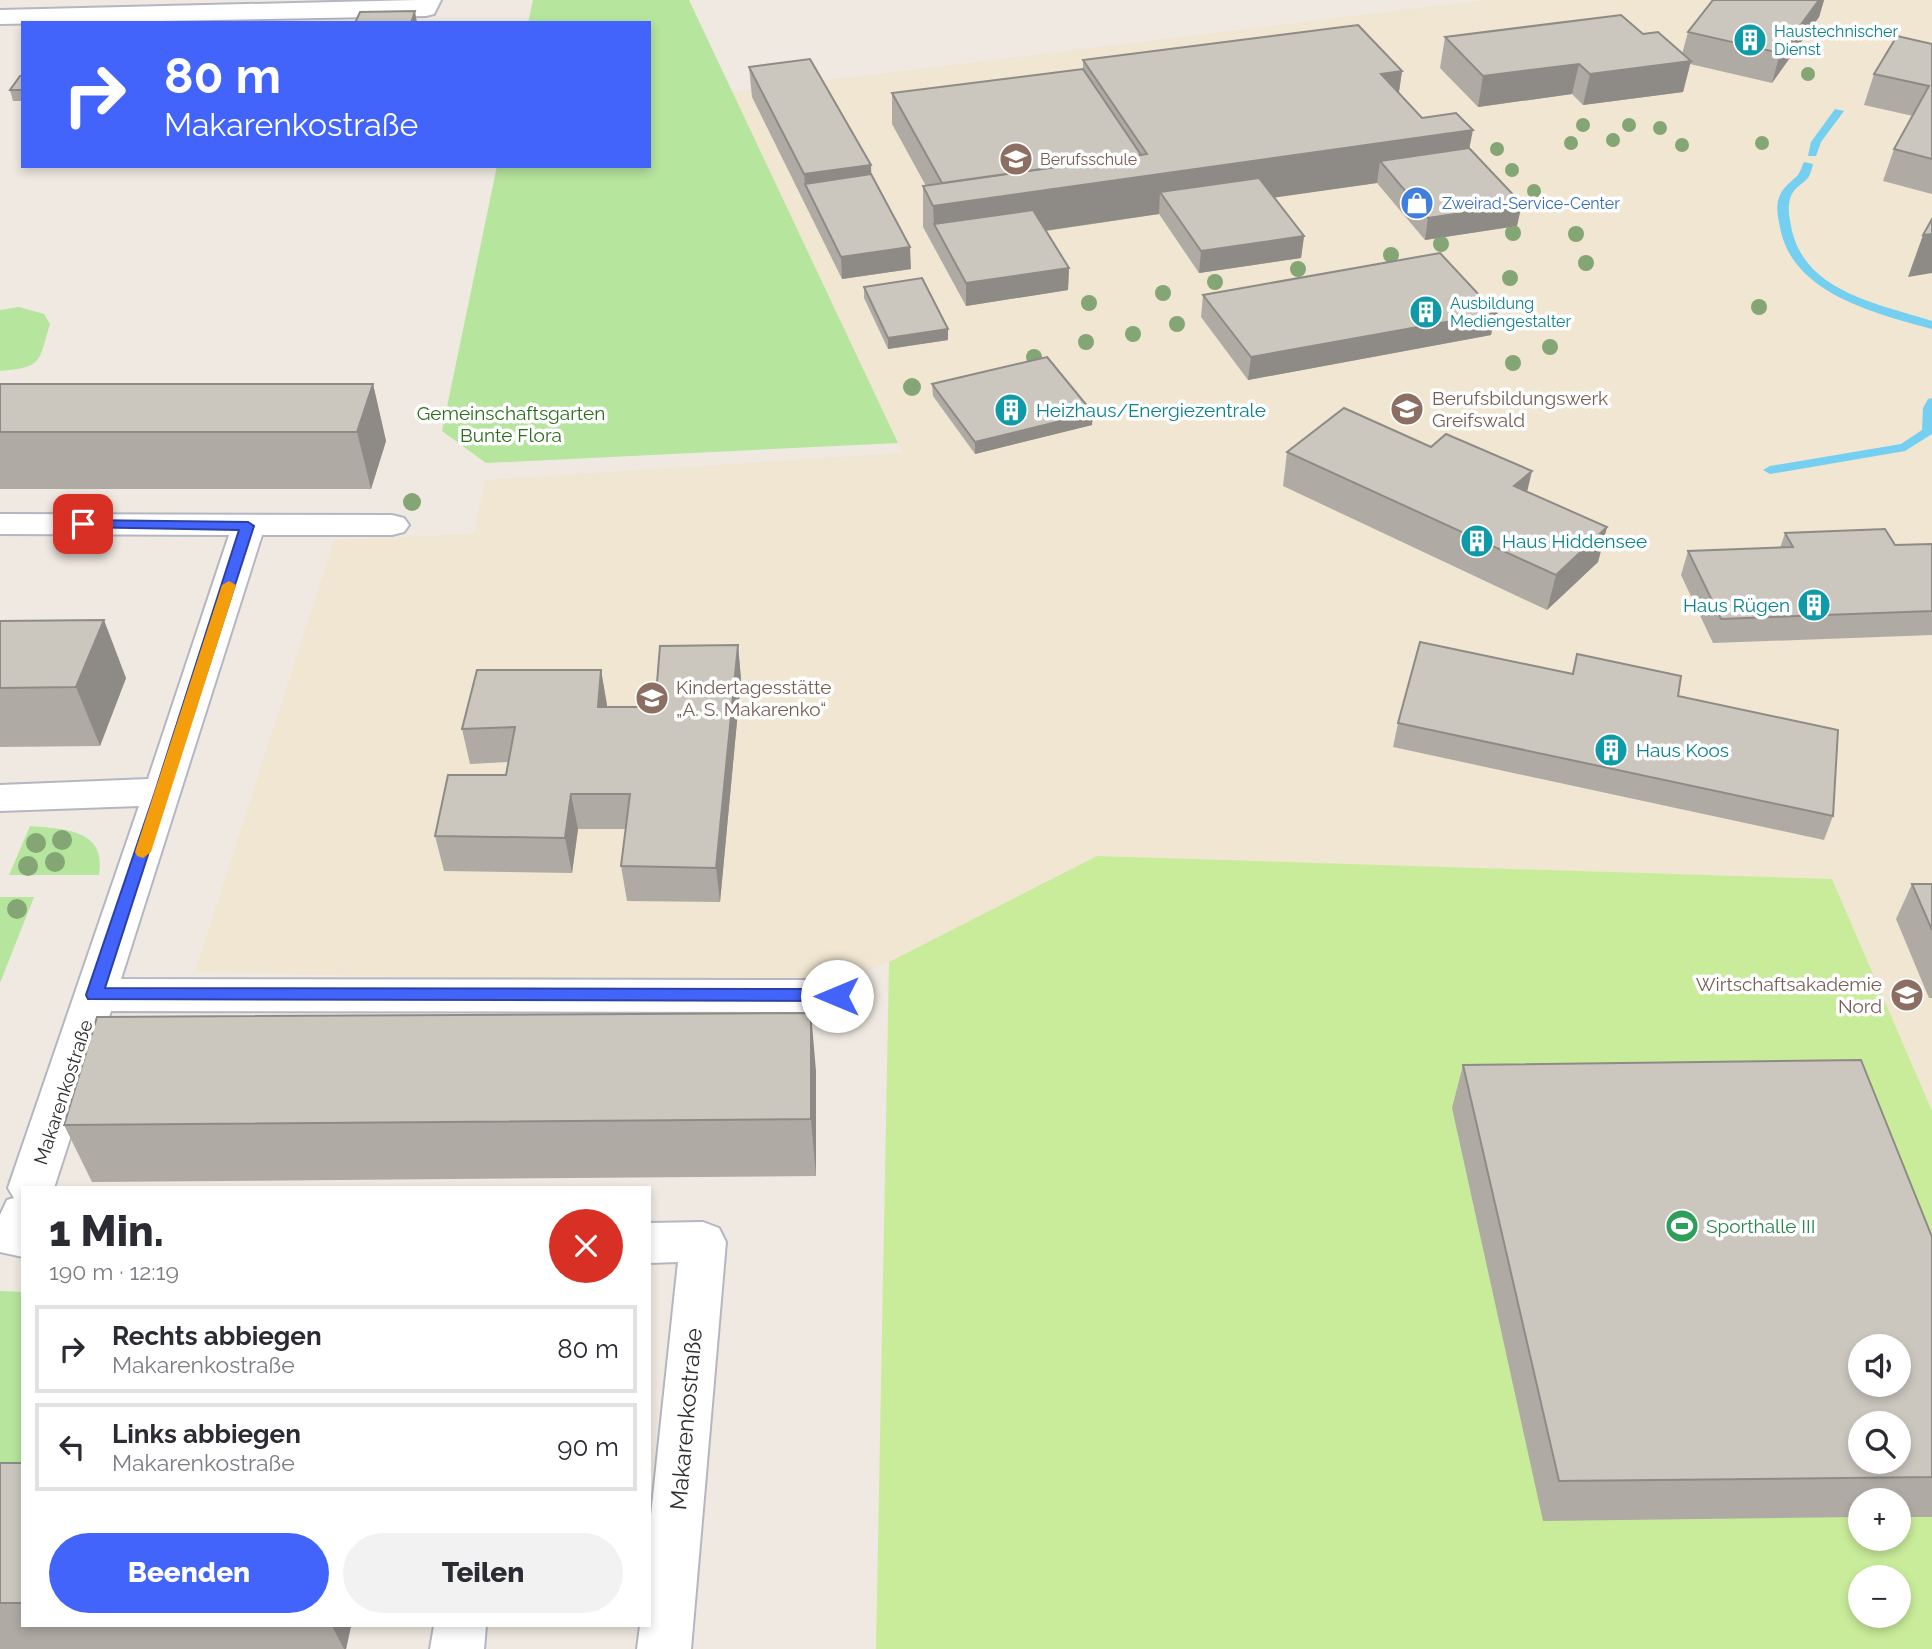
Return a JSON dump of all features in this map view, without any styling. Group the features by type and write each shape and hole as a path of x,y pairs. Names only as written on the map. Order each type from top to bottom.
{"street":[{"path":"0,16 428,4"},
{"path":"0,524 392,525"},
{"name":"Makarenkostraße","path":"32,1186 248,526"},
{"path":"0,798 163,792"},
{"name":"Makarenkostraße","path":"94,995 837,996"},
{"path":"21,1220 15,1238 21,1238"},
{"name":"Makarenkostraße","path":"651,1243 703,1242 664,1649"},
{"path":"457,1649 460,1627"}],"shaded area":[{"name":"Berufsbildungswerk Greifswald","path":"1485,0 1932,0 1932,1111 1832,879 1097,856 889,962 825,986 195,972 334,540 474,534 485,480 903,453 730,92"}],"green space":[{"name":"Gemeinschaftsgarten Bunte Flora","path":"533,0 689,0 898,443 486,463 442,431 497,168 651,168 651,21 528,21"},
{"path":"19,307 44,314 50,324 41,355 25,367 0,371 0,310"},
{"path":"30,826 69,831 90,840 100,860 99,875 9,875"},
{"path":"1097,856 1832,879 1932,1111 1932,1649 876,1649 889,962"},
{"path":"0,897 34,897 0,983"},
{"path":"0,1291 21,1292 21,1505 0,1505"}],"building":[{"path":"1713,0 1819,0 1780,53 1688,32"},
{"path":"415,11 412,21 356,21 360,12"},
{"path":"1621,15 1643,34 1658,32 1691,61 1590,74 1579,64 1483,76 1445,37"},
{"path":"1358,25 1402,71 1381,74 1422,118 1456,113 1473,130 933,206 923,186 1147,154 1083,60"},
{"path":"1897,36 1932,44 1932,159 1894,149 1929,86 1874,74"},
{"path":"810,59 871,165 804,174 749,67"},
{"path":"1083,69 1141,155 942,183 892,93"},
{"path":"20,76 21,76 21,90 10,90"},
{"path":"1469,148 1522,204 1428,218 1380,161"},
{"path":"871,174 910,247 841,257 805,184"},
{"path":"1259,178 1304,236 1201,251 1160,192"},
{"path":"1033,210 1069,268 966,283 934,224"},
{"path":"1932,219 1932,234 1923,235"},
{"path":"1440,253 1496,313 1251,357 1203,295"},
{"path":"922,278 948,329 888,338 864,287"},
{"name":"Heizhaus/Energiezentrale","path":"1047,357 1093,413 975,442 932,384"},
{"path":"0,384 373,384 357,432 0,432"},
{"path":"1344,408 1431,447 1446,434 1532,471 1514,486 1607,527 1556,575 1287,452"},
{"name":"Haus Rügen","path":"1885,529 1895,545 1932,544 1932,611 1721,619 1688,551 1793,547 1785,533"},
{"path":"104,620 76,687 0,688 0,621"},
{"name":"Haus Koos","path":"1420,642 1573,674 1577,654 1681,676 1678,696 1838,730 1833,816 1398,723"},
{"path":"738,645 716,868 621,866 630,794 571,794 565,838 435,836 448,775 506,775 515,727 462,729 477,670 601,670 598,707 655,707 660,646"},
{"path":"1912,884 1932,884 1932,930"},
{"path":"811,1013 811,1119 64,1125 97,1017"},
{"name":"Sporthalle III","path":"1861,1060 1932,1237 1932,1477 1559,1481 1463,1065"},
{"path":"0,1463 21,1463 21,1603 0,1603"}],"waterway":[{"path":"1812,154 1816,142 1839,111"},
{"path":"1808,164 1803,177 1786,193 1783,210 1789,243 1801,264 1818,280 1838,292 1860,302 1932,325"},
{"path":"1770,470 1905,447 1928,431 1929,408 1932,402"}],"slow traffic":[{"path":"143,852 229,585"}],"place":[{"name":"Haustechnischer Dienst","path":"1750,40"},
{"name":"Berufsschule","path":"1016,159"},
{"name":"Zweirad-Service-Center","path":"1417,203"},
{"name":"Ausbildung Mediengestalter","path":"1426,312"},
{"name":"Berufsbildungswerk Greifswald","path":"1407,409"},
{"name":"Heizhaus/Energiezentrale","path":"1011,410"},
{"name":"Haus Hiddensee","path":"1477,541"},
{"name":"Haus Rügen","path":"1814,605"},
{"name":"Kindertagesstätte „A. S. Makarenko“","path":"652,698"},
{"name":"Haus Koos","path":"1611,750"},
{"name":"Wirtschaftsakademie Nord","path":"1907,995"},
{"name":"Sporthalle III","path":"1682,1226"}],"route":[{"path":"83,524 248,526 163,792 94,995 837,996"}]}
